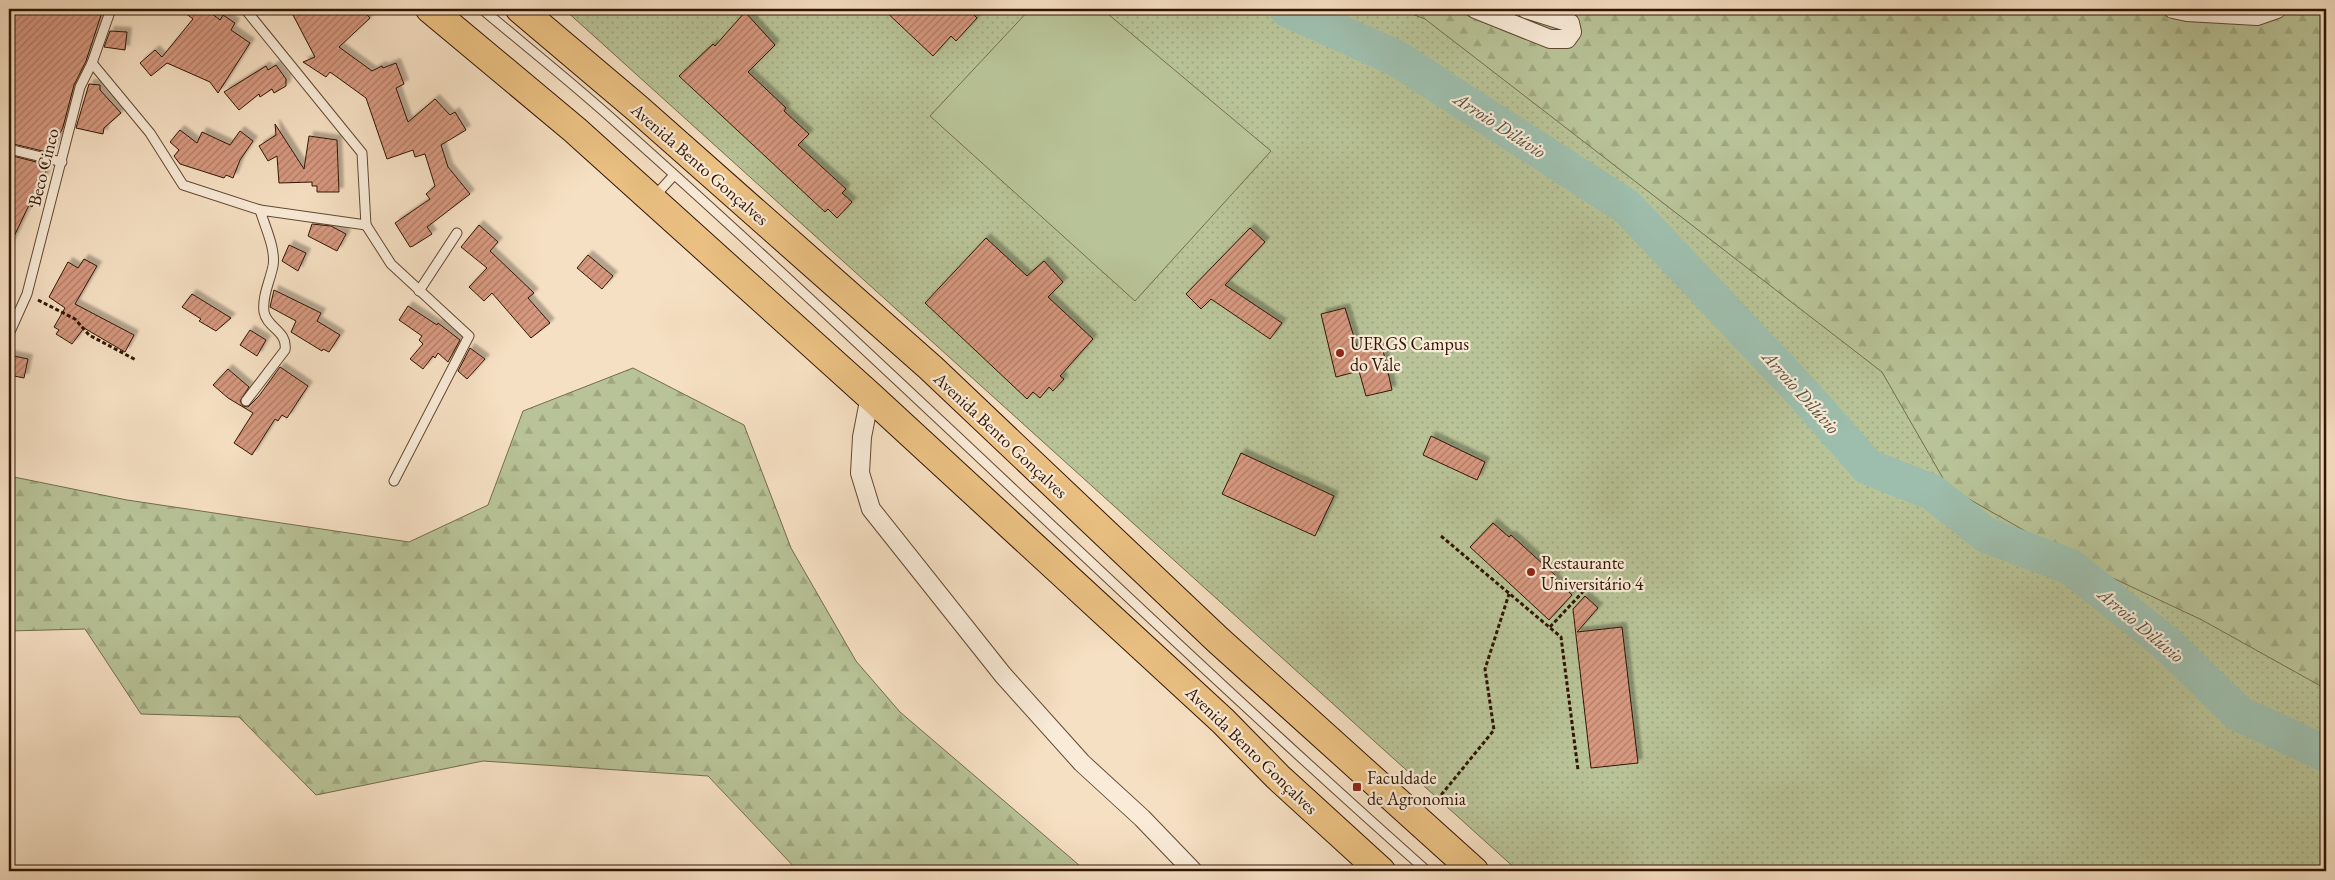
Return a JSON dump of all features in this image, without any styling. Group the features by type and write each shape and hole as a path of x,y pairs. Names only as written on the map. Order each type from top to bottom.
{"main road":[{"name":"Avenida Bento Gonçalves","path":"430,9 568,123 870,396 1223,721 1278,778 1381,871"},
{"name":"Avenida Bento Gonçalves","path":"520,9 637,108 931,368 1218,640 1474,871"}],"street":[{"path":"1475,9 1550,39 1567,39 1572,32 1570,24 1526,9"},
{"path":"2174,9 2187,12 2257,16 2278,9"},
{"path":"870,396 862,437 860,473 871,509 1003,675 1082,763 1142,818 1193,871"}],"lane":[{"name":"Beco Cinco","path":"9,334 27,294 80,87 92,63 111,9"},
{"path":"245,9 276,50 340,123 362,153 366,225 391,264 469,336 394,481"},
{"path":"482,9 618,123 908,389 1296,756 1427,871"},
{"path":"92,63 150,132 183,185 260,210 366,225"},
{"path":"9,149 62,162"},
{"path":"652,199 674,175"},
{"path":"246,401 284,350 286,344 284,338 266,318 264,312 265,295 274,264 260,210"},
{"path":"419,290 457,233"}],"path":[{"path":"27,294 75,319 89,335 136,360"},
{"path":"1441,536 1561,637 1578,770"},
{"path":"1550,627 1594,580"},
{"path":"1433,805 1494,730 1485,669 1509,594"}],"green space":[{"name":"UFRGS Campus do Vale","path":"564,9 2326,9 2326,871 1518,871"},
{"path":"1030,9 1102,9 1271,151 1135,301 930,116"},
{"path":"1399,9 2326,9 2326,689 2202,620 2083,564 1948,487 1882,372 1425,19"},
{"path":"633,368 744,425 791,548 856,661 900,712 1086,871 798,871 708,776 483,761 316,795 239,717 141,714 85,629 9,631 9,476 127,500 409,542 488,505 523,411"}],"building":[{"path":"9,9 103,9 86,61 74,85 63,127 51,153 9,143"},
{"path":"180,9 206,9 220,20 223,15 235,23 231,30 250,43 218,93 210,82 167,63 151,76 140,63 155,50 162,57 193,19"},
{"path":"304,9 362,9 370,18 339,47 372,71 382,66 383,68 396,63 404,84 396,88 408,122 435,99 450,115 455,112 466,130 441,145 448,167 470,194 427,227 432,234 413,246 410,247 395,223 430,199 426,194 435,186 425,154 415,157 413,150 387,159 366,98 330,72 326,77 303,62 315,57 293,15"},
{"path":"883,9 968,9 977,18 956,41 951,36 933,56"},
{"path":"745,12 775,45 748,72 786,108 784,111 809,134 798,145 846,189 842,193 852,202 837,218 828,209 825,212 679,76 713,44 715,46"},
{"path":"110,31 127,32 125,50 104,47"},
{"path":"276,65 286,79 286,86 274,93 272,89 260,97 259,94 239,110 224,92 266,66 268,70"},
{"path":"89,84 100,85 100,90 121,113 104,128 103,134 76,128"},
{"path":"275,124 304,169 309,136 337,140 339,192 317,192 317,186 312,186 312,182 279,183 277,156 268,161 259,146 276,135"},
{"path":"180,130 197,143 202,132 230,145 240,131 253,141 240,160 233,178 226,175 224,178 180,164 174,156 179,150 170,142"},
{"path":"9,155 48,165 38,195 32,207 29,205 9,247"},
{"path":"312,224 331,226 346,234 337,251 308,236"},
{"path":"479,225 498,242 490,251 534,293 528,298 550,323 531,338 492,293 484,301 469,287 487,268 461,247"},
{"path":"1250,228 1265,242 1225,285 1282,323 1270,339 1211,299 1201,309 1186,294"},
{"path":"986,238 1027,276 1044,261 1063,282 1048,297 1093,339 1060,376 1064,379 1053,391 1049,387 1040,398 1033,392 1027,399 925,303"},
{"path":"289,245 306,253 298,271 282,261"},
{"path":"588,255 613,276 602,289 577,268"},
{"path":"84,259 97,266 75,304 134,335 125,352 84,328 72,344 56,334 59,330 54,327 65,308 49,297 68,262 78,268"},
{"path":"274,290 321,313 317,321 340,335 329,352 323,349 322,351 291,332 296,321 270,307"},
{"path":"192,294 231,318 216,331 199,321 201,319 182,307"},
{"path":"408,306 437,325 438,323 460,340 448,362 438,353 435,358 433,356 423,369 410,359 423,344 419,340 422,336 399,320"},
{"path":"1345,308 1358,350 1382,346 1392,390 1366,396 1359,371 1336,377 1321,314"},
{"path":"250,330 266,340 257,356 240,345"},
{"path":"470,348 485,359 467,379 458,371"},
{"path":"9,355 28,359 24,378 9,375"},
{"path":"280,367 308,386 287,418 282,415 278,421 275,419 252,455 234,443 253,413 228,398 213,385 228,369 249,387 240,401 243,406 248,407 259,396"},
{"path":"1431,436 1485,462 1477,480 1423,455"},
{"path":"1241,453 1334,496 1315,536 1222,494"},
{"path":"1493,523 1509,537 1511,535 1556,576 1554,578 1572,595 1549,620 1470,547"},
{"path":"1585,596 1598,608 1577,632 1622,627 1638,763 1591,768 1573,609"}],"waterway":[{"name":"Arroio Dilúvio","path":"1287,9 1396,58 1627,207 1799,389 1868,467 1932,492 1986,535 2071,567 2166,643 2238,713 2326,754"}],"place":[{"name":"UFRGS Campus do Vale","path":"1340,353"},
{"name":"Restaurante Universitário 4","path":"1531,572"},
{"name":"Faculdade de Agronomia","path":"1357,787"}]}
